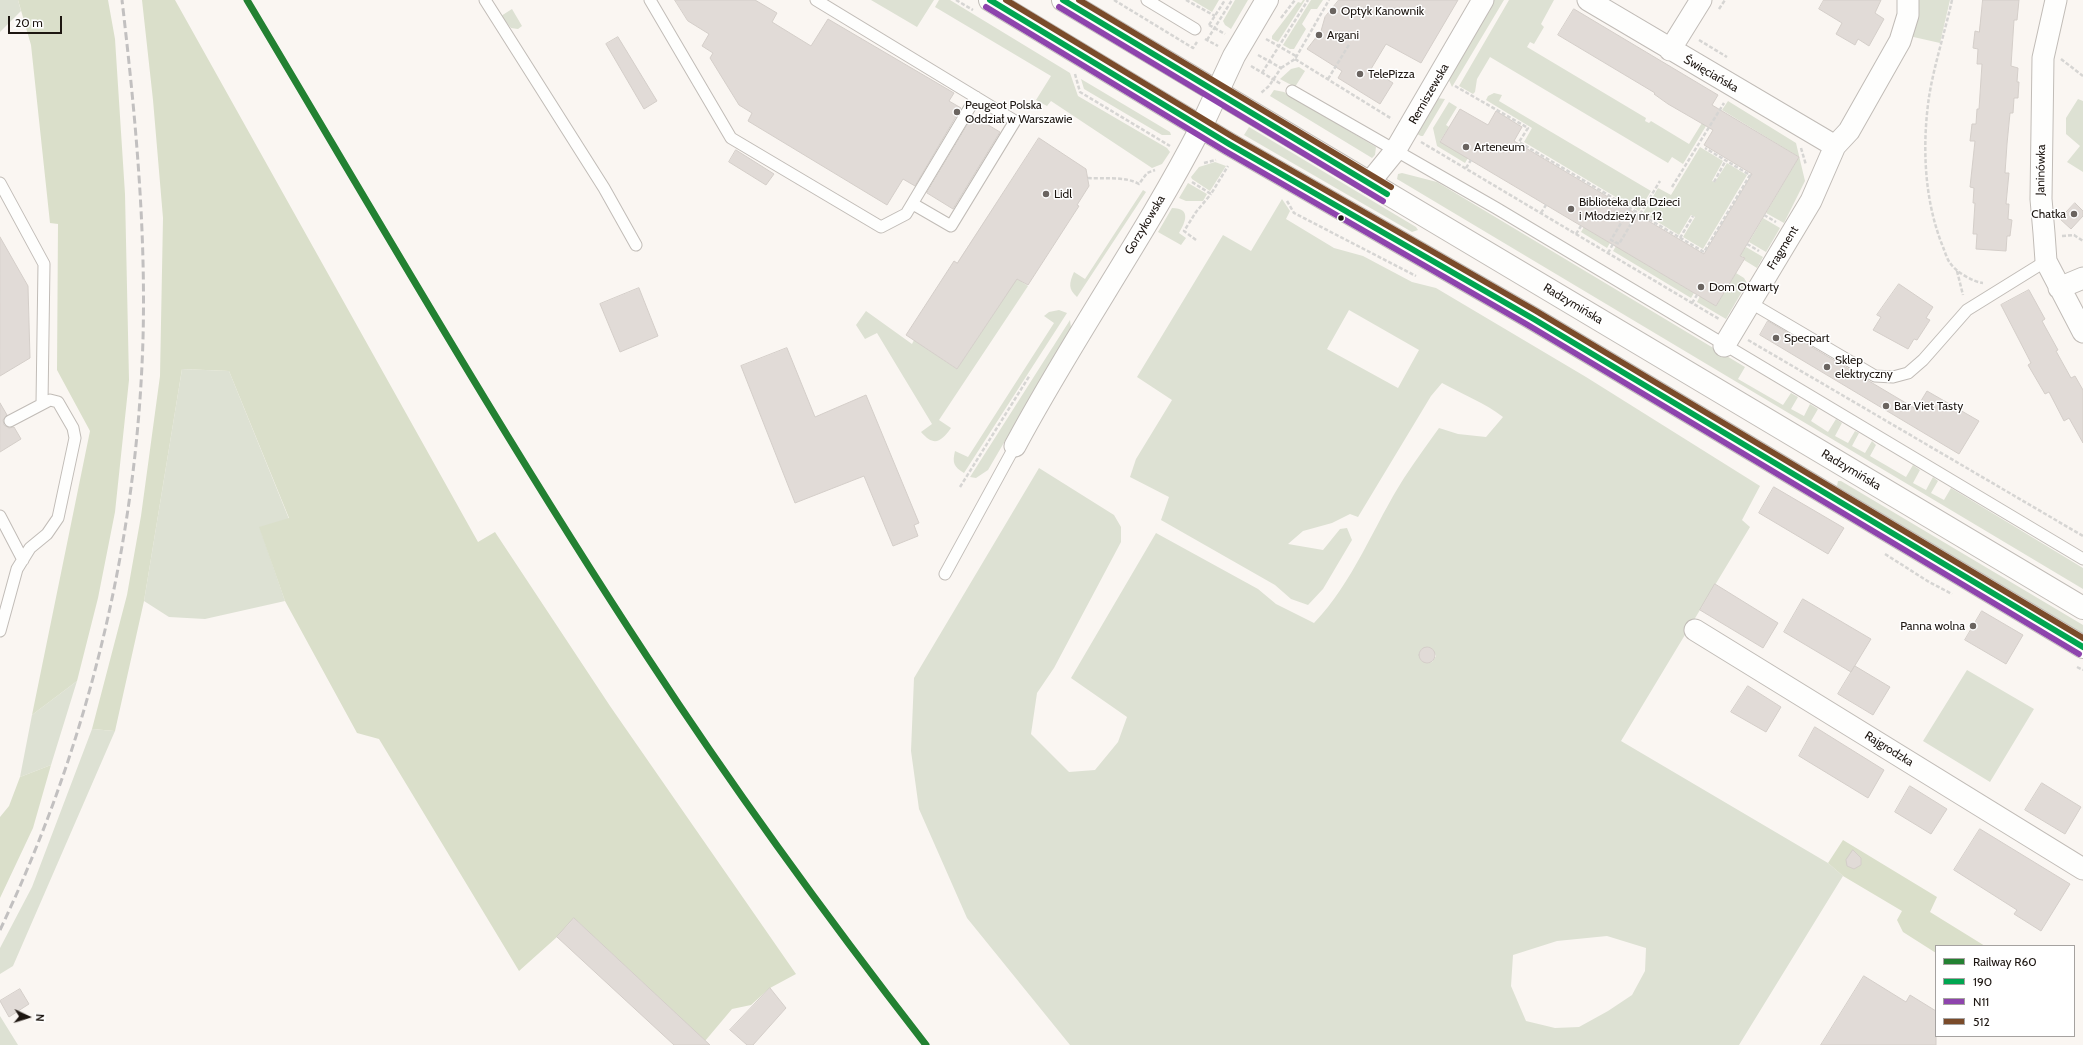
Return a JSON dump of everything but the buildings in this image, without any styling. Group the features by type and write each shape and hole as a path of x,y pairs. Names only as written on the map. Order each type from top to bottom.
{"main road":[{"path":"990,0 1201,127 1419,252 2083,648"},
{"name":"Radzymińska","path":"1063,0 2083,608"},
{"name":"Gorzykowska","path":"1201,127 1234,56 1267,0"},
{"path":"1419,252 1436,223"}],"street":[{"name":"Remiszewska","path":"1368,183 1395,151 1483,0"},
{"name":"Święciańska","path":"1588,0 1670,50 1835,146"},
{"path":"1670,50 1700,0"},
{"name":"Fragment","path":"1728,337 1811,201 1835,146 1849,131 1900,41 1908,15 1908,0"},
{"name":"Janinówka","path":"2056,0 2043,58 2041,199 2046,260 2059,288 2083,332"},
{"name":"Gorzykowska","path":"1015,446 1058,369 1178,170 1201,127"},
{"path":"2059,288 2083,278"},
{"name":"Rajgrodzka","path":"1695,630 2083,869"}],"lane":[{"path":"485,0 604,188 636,245"},
{"path":"650,0 731,138 881,227 906,214 976,97"},
{"path":"816,0 1015,121 951,226 913,204"},
{"path":"1148,0 1195,29"},
{"path":"1292,91 1496,208 1728,337 2083,559"},
{"path":"0,183 44,264 42,403"},
{"path":"1750,303 1875,376 1893,377 1908,373 1924,360 1967,310 2046,260"},
{"path":"0,631 17,569 30,548 46,534 58,518 75,438 73,428 58,402 50,400 42,403 10,421"},
{"path":"946,574 1015,446"},
{"path":"0,516 23,560"}],"path":[{"path":"1186,0 1215,16"},
{"path":"1207,40 1232,0"},
{"path":"1262,73 1308,0"},
{"path":"1261,93 1269,86 1281,68 1296,58 1329,0"},
{"path":"1952,0 1929,97 1925,156 1929,196 1936,230 1950,263 1957,270 1978,282 2006,285"},
{"path":"1210,25 1229,37"},
{"path":"1262,43 1265,38 1279,46 1328,79 1389,116 1406,133 1692,303 1728,337 1744,337 2083,536"},
{"path":"1328,79 1350,43"},
{"path":"1255,53 1281,68"},
{"path":"2043,58 2061,59 2083,75"},
{"path":"1074,72 1080,92 1175,149"},
{"path":"1455,86 1528,128 1519,142 1704,252 1750,175 1705,148"},
{"path":"1672,187 1720,109"},
{"path":"1800,141 1806,168"},
{"path":"1200,164 1209,160 1219,160 1221,157"},
{"path":"1466,168 1471,160"},
{"path":"1714,182 1726,160"},
{"path":"1196,240 1184,231 1196,212 1211,194 1228,164"},
{"path":"1088,178 1135,181 1140,184 1147,172 1158,169"},
{"path":"1186,179 1211,194"},
{"path":"1630,208 1611,240 1614,243 1619,244 1660,181"},
{"path":"1541,213 1546,205"},
{"path":"1764,215 1777,223"},
{"path":"1680,238 1693,216"},
{"path":"1576,234 1581,226"},
{"path":"1748,244 1760,251"},
{"path":"1957,270 1967,310"},
{"path":"1692,303 1697,295"},
{"path":"960,487 1033,371"}],"shaded area":[{"path":"0,0 18,0 21,11 0,32"},
{"path":"871,0 934,0 917,27"},
{"path":"939,0 950,0 1070,73 1078,96 1167,148 1170,152 1162,164 1152,168 1051,101 1047,106 1036,100 1051,76 935,7"},
{"path":"1192,0 1219,0 1212,12"},
{"path":"1235,0 1248,0 1231,29 1225,25 1223,21"},
{"path":"1305,0 1278,42 1272,39 1272,36 1298,2 1301,3"},
{"path":"1311,0 1323,0 1317,9 1311,9 1302,24 1306,29 1294,49 1290,49 1283,45"},
{"path":"1492,0 1504,0 1452,87 1448,78"},
{"path":"1509,0 1554,0 1541,24 1544,27 1534,44 1530,42 1527,47 1646,118 1645,121 1649,123 1651,121 1689,144 1702,123 1706,126 1683,164 1672,157 1668,163 1490,57 1477,79 1475,92 1473,94 1459,86"},
{"path":"1913,0 1950,0 1940,43 1909,36"},
{"path":"512,9 522,26 518,29 511,28 501,16"},
{"path":"1299,67 1305,71 1295,87 1280,79 1291,69"},
{"path":"1081,79 1170,132 1171,135 1162,135 1084,89"},
{"path":"1274,90 1284,92 1376,147 1375,155 1372,158 1270,96"},
{"path":"1494,93 1502,95 1499,101 1651,191 1639,211 1524,142 1532,128 1486,100 1488,96"},
{"path":"1437,98 1445,99 1423,136 1413,132"},
{"path":"2078,99 2083,101 2083,172 2067,162 2080,146 2066,134 2066,118"},
{"path":"1728,101 1796,143 1805,181 1784,223 1766,213 1799,157 1722,110"},
{"path":"1449,102 1457,107 1446,125 1449,127 1440,141 1468,158 1465,163 1437,146 1433,128"},
{"path":"1249,127 1416,227 1418,230 1412,232 1244,135"},
{"path":"1700,147 1723,161 1712,181 1715,182 1727,163 1747,175 1703,249 1683,237 1695,217 1691,215 1679,235 1643,213 1658,188 1671,195"},
{"path":"1215,162 1226,166 1210,191 1191,177 1199,167"},
{"path":"1402,173 1437,182 1745,367 1738,379 1783,405 1791,393 1798,397 1791,409 1804,416 1810,404 1818,409 1811,421 1828,432 1836,419 1842,423 1835,436 1848,443 1855,431 1859,433 1852,446 1865,453 1872,441 1876,445 1870,456 1906,477 1913,465 1920,470 1913,483 1926,490 1933,477 1938,481 1931,493 1944,500 1951,488 2083,568 2083,589 1397,179 1398,174"},
{"path":"1188,183 1207,194 1203,201 1186,201 1179,198"},
{"path":"1143,190 1146,192 1077,297 1070,286 1074,272 1085,279"},
{"path":"1282,199 1290,211 1286,219 1334,248 1363,256 1412,282 1436,288 1586,377 1760,486 1742,520 1750,527 1621,741 1828,863 1843,876 1739,1045 1070,1045 967,918 919,809 911,751 914,678 1039,468 1114,515 1121,527 1121,542 1054,668 1037,693 1031,734 1069,772 1095,770 1118,742 1127,717 1071,678 1156,533 1258,589 1276,604 1314,623 1328,607 1352,572 1393,496 1439,428 1458,434 1486,437 1503,417 1481,403 1442,383 1431,396 1358,517 1350,514 1332,523 1303,531 1288,544 1323,550 1340,529 1347,528 1352,540 1323,589 1308,605 1291,599 1275,585 1161,520 1169,497 1130,477 1136,459 1172,400 1137,377 1223,235 1251,251","holes":["1349,310 1419,350 1398,388 1327,349","1429,647 1433,650 1436,656 1432,662 1427,663 1421,660 1419,654 1422,649","1607,936 1646,948 1645,971 1632,995 1608,1011 1579,1027 1555,1028 1526,1021 1511,986 1513,955 1557,941"]},
{"path":"1172,208 1182,210 1185,213 1185,221 1179,233 1186,238 1181,245 1158,232"},
{"path":"1763,218 1780,228 1766,252 1749,242"},
{"path":"1584,227 1610,243 1607,248 1581,232"},
{"path":"1616,246 1694,293 1691,298 1613,251"},
{"path":"1746,247 1763,257 1757,268 1744,260 1745,258 1740,255"},
{"path":"1009,273 1028,286 939,420 951,428 941,439 937,441 930,440 921,432 932,424 877,333 865,339 856,325 866,311 912,344 914,340 957,369 1006,295"},
{"path":"1736,273 1744,278 1747,283 1726,319 1697,302 1700,296 1716,306"},
{"path":"1059,310 1067,313 964,473 956,467 954,462 955,451 968,457 1054,323 1044,316 1049,312"},
{"path":"1070,320 1071,328 988,470 976,478 970,477"},
{"path":"182,369 229,371 289,519 260,528 285,601 205,619 169,617 144,601"},
{"path":"1838,481 1841,481 2083,625 2083,637 1931,546 1837,486"},
{"path":"1967,670 2034,709 1990,782 1923,741"},
{"path":"77,681 51,765 20,777 32,715"},
{"path":"92,729 115,731 13,966 0,974 0,948 32,887"},
{"path":"0,1016 18,1045 0,1045"}],"green space":[{"path":"18,0 108,0 115,39 125,194 129,380 115,512 98,598 77,681 32,715 90,431 57,370 58,224 50,223 31,45"},
{"path":"142,0 175,0 478,542 495,532 610,706 796,974 770,988 751,1005 732,1009 705,1041 574,918 557,937 519,971 379,739 357,733 285,601 259,527 289,518 229,371 182,369 144,601 115,731 92,729 127,595 141,516 160,376 163,218 153,100"},
{"path":"51,765 33,828 0,898 0,817 9,806 20,777"},
{"path":"1843,840 1937,897 1930,912 1983,945 1935,945 1935,952 1903,932 1897,920 1902,911 1843,876 1828,863"}],"railway":[{"path":"0,930 31,860 59,788 82,715 102,642 118,567 130,491 139,415 143,339 143,254 135,127 122,0"}],"rail line":[{"name":"R60","path":"247,0 494,414 544,496 648,658 714,757 783,854 926,1045"}],"transit line":[{"name":"190","path":"990,0 1229,144 1532,318 2083,647"},
{"name":"512","path":"1006,0 1233,137 1536,311 2083,638"},
{"name":"190","path":"1063,0 1387,194"},
{"name":"512","path":"1079,0 1391,187"},
{"name":"N11","path":"986,7 1225,151 1528,325 2079,654"},
{"name":"N11","path":"1059,7 1383,201"}],"place":[{"name":"Optyk Kanownik","path":"1333,11"},
{"name":"Argani","path":"1319,35"},
{"name":"TelePizza","path":"1360,74"},
{"name":"Peugeot Polska Oddział w Warszawie","path":"957,112"},
{"name":"Arteneum","path":"1466,147"},
{"name":"Lidl","path":"1046,194"},
{"name":"Biblioteka dla Dzieci i Młodzieży nr 12","path":"1571,209"},
{"name":"Chatka","path":"2074,214"},
{"name":"Dom Otwarty","path":"1701,287"},
{"name":"Specpart","path":"1776,338"},
{"name":"Sklep elektryczny","path":"1827,367"},
{"name":"Bar Viet Tasty","path":"1886,406"},
{"name":"Panna wolna","path":"1973,626"}]}
